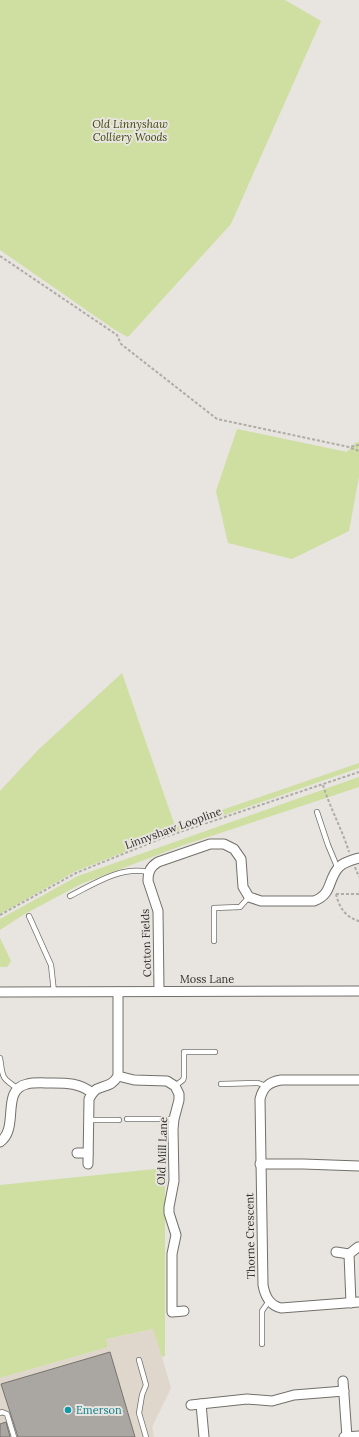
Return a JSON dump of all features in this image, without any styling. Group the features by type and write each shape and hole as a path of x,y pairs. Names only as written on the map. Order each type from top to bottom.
{"street":[{"path":"148,872 158,862 210,844 224,844 234,849 241,859 243,887 249,897 262,901 314,901 322,898 338,869 355,859"},
{"name":"Cotton Fields","path":"148,872 148,881 158,911 159,991"},
{"name":"Moss Lane","path":"0,992 359,991"},
{"path":"88,1164 89,1099 92,1093 97,1089 112,1084 118,1076 118,992"},
{"path":"118,1076 131,1080 162,1080 175,1086"},
{"path":"266,1086 272,1082 281,1080 359,1080"},
{"path":"0,1142 4,1138 8,1128 9,1102 12,1093 17,1088 28,1084 68,1083 77,1084 88,1089 92,1093"},
{"name":"Old Mill Lane","path":"175,1086 179,1094 179,1100 174,1119 174,1181 169,1207 169,1214 176,1236 172,1254 172,1312 184,1311"},
{"name":"Thorne Crescent","path":"266,1086 262,1091 260,1099 260,1164 263,1285 269,1301"},
{"path":"77,1153 88,1153"},
{"path":"260,1164 359,1166"},
{"path":"336,1252 349,1254 358,1247"},
{"path":"269,1301 276,1307 280,1308 355,1302 349,1254"},
{"path":"343,1381 347,1437"},
{"path":"191,1405 247,1399 272,1401 294,1395 344,1391"},
{"path":"201,1404 204,1437"},
{"path":"344,1437 359,1436"}],"lane":[{"path":"317,812 338,869"},
{"path":"70,896 121,872 136,870 148,872"},
{"path":"214,941 214,908 240,907 249,897"},
{"path":"29,916 51,965 54,992"},
{"path":"175,1086 184,1077 184,1052 215,1052"},
{"path":"0,1058 2,1075 6,1081 17,1088"},
{"path":"221,1084 258,1084 266,1086"},
{"path":"127,1119 174,1119"},
{"path":"88,1120 119,1120"},
{"path":"262,1344 262,1311 269,1301"},
{"path":"139,1360 146,1385 142,1396 139,1413 146,1437"},
{"path":"0,1413 8,1414 14,1437"}],"path":[{"path":"0,256 117,335 121,344 217,419 349,447 359,451"},
{"path":"349,447 359,445"},
{"name":"Linnyshaw Loopline","path":"0,915 76,873 165,838 359,772"},
{"path":"322,785 328,803 355,859"},
{"path":"328,889 336,894 359,894"},
{"path":"336,894 342,909 347,915 359,921"}],"shaded area":[{"name":"Emerson","path":"154,1329 171,1388 152,1427 154,1437 0,1437 0,1378 108,1347 106,1339"}],"green space":[{"name":"Old Linnyshaw Colliery Woods","path":"0,0 285,0 321,21 231,224 128,337 115,330 0,250"},
{"path":"237,429 347,452 355,443 359,442 359,477 349,531 292,559 228,543 216,491"},
{"path":"122,673 175,826 359,763 359,768 176,832 76,871 0,914 0,791 38,750"},
{"path":"359,777 359,787 181,846 81,884 23,915 0,930 0,919 78,876"},
{"path":"0,938 11,961 7,967 0,967"},
{"path":"165,1168 165,1356 162,1357 153,1329 106,1339 108,1347 0,1378 0,1185"}],"building":[{"name":"Emerson","path":"110,1352 135,1437 18,1437 1,1384"},
{"path":"6,1422 10,1437 0,1437 0,1424"}],"place":[{"name":"Emerson","path":"68,1410"}]}
